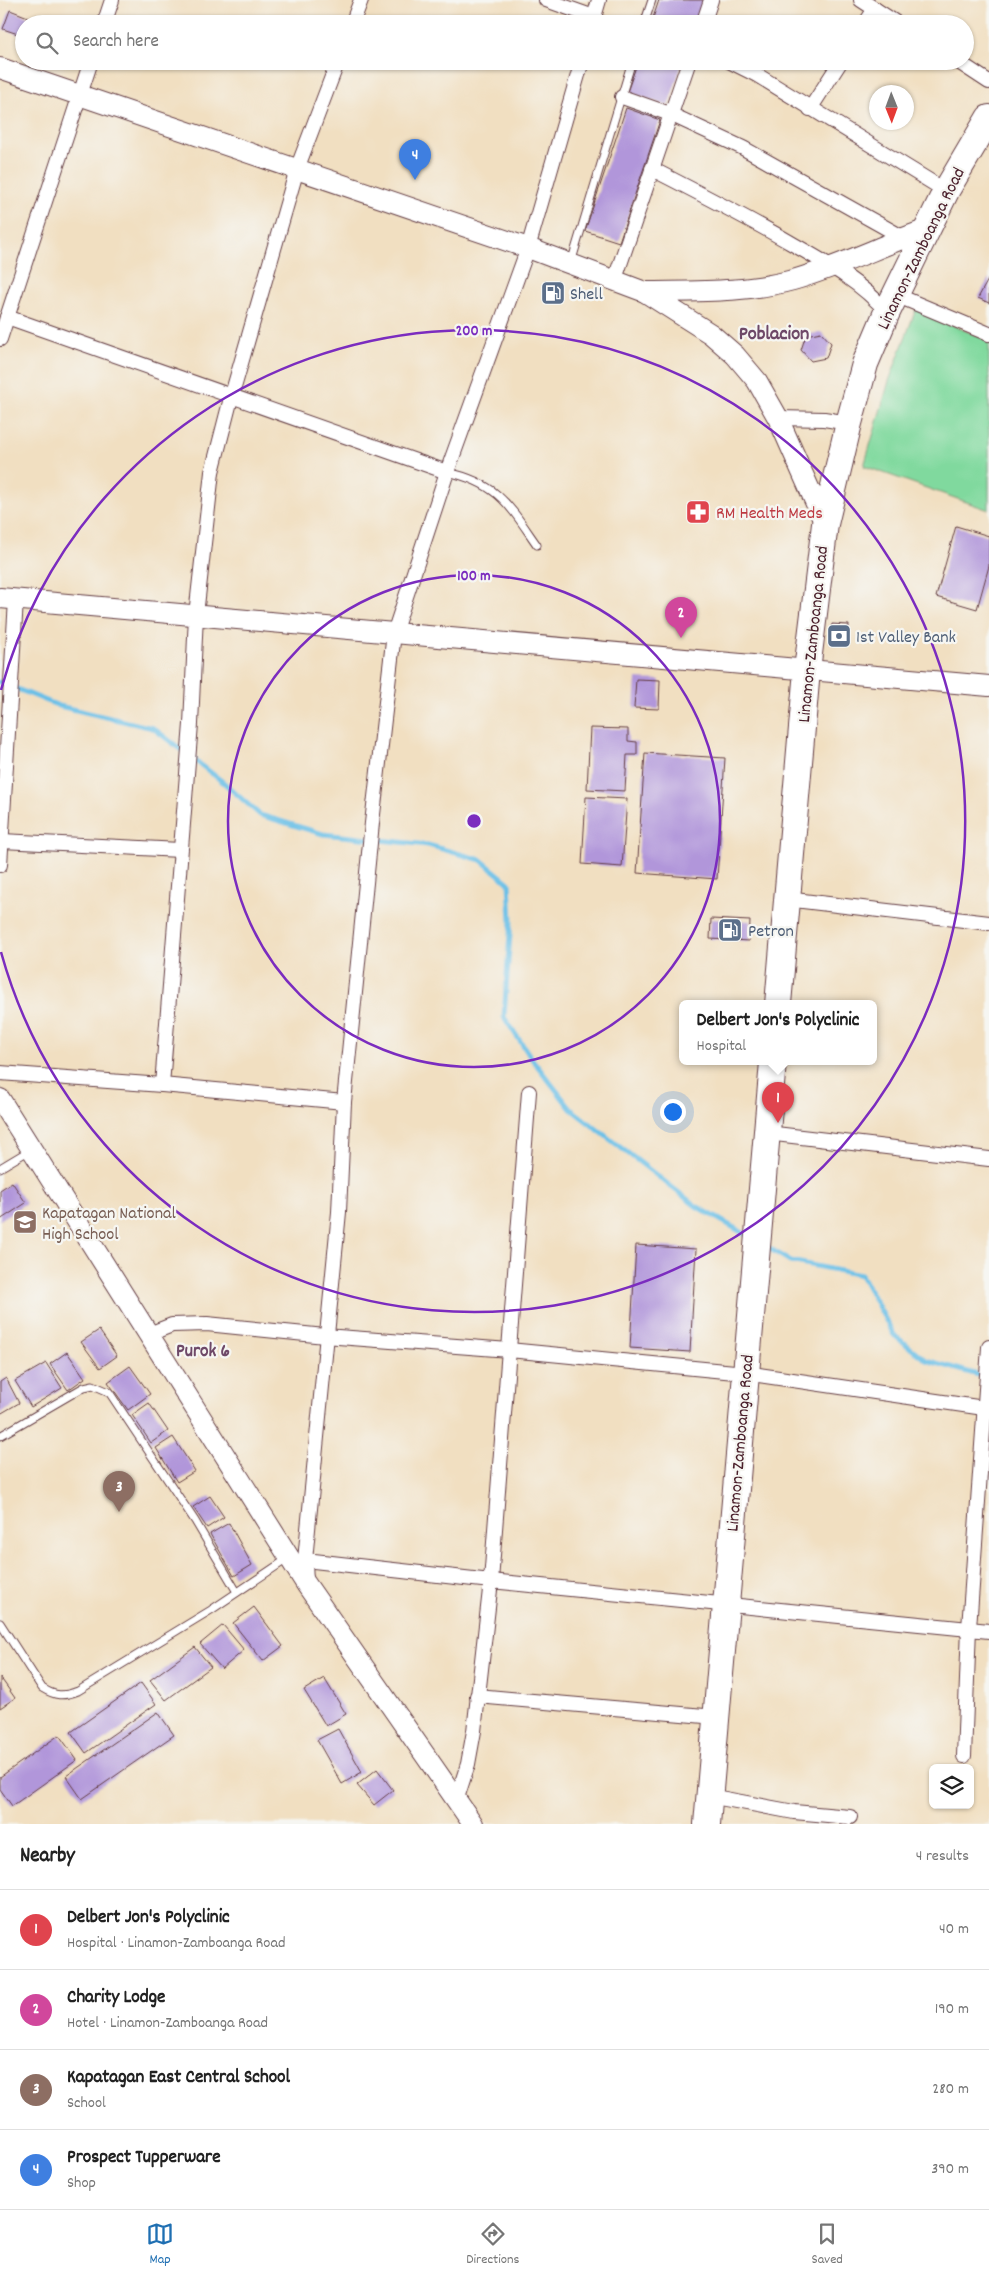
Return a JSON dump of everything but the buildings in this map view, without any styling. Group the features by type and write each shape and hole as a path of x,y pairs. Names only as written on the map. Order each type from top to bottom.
{"highway":[{"name":"Linamon-Zamboanga Road","path":"778,1000 807,670 825,524 849,423 865,364 892,304 946,191 989,118"},
{"name":"Linamon-Zamboanga Road","path":"707,1824 773,1065"}],"street":[{"path":"107,15 112,0"},
{"path":"355,15 361,0"},
{"path":"546,0 581,15"},
{"path":"594,15 599,0"},
{"path":"706,15 711,0"},
{"path":"861,0 884,15"},
{"path":"871,15 875,9"},
{"path":"0,68 528,248 615,279 645,292 711,334 735,355 757,381 778,418 825,524"},
{"path":"0,339 88,70"},
{"path":"162,1085 191,724 196,616 212,472 231,398 297,169 335,70"},
{"path":"297,1559 326,1336 339,1212 344,1102 372,823 394,633 447,472 528,248 579,70"},
{"path":"615,279 686,70"},
{"path":"747,70 946,191"},
{"path":"810,109 835,70"},
{"path":"971,70 989,82"},
{"path":"622,97 670,114 742,148 904,238"},
{"path":"652,169 753,221 892,304 989,334"},
{"path":"645,292 758,287 791,280 832,268 928,229"},
{"path":"7,317 231,398 447,472"},
{"path":"778,418 824,419 849,423"},
{"path":"0,865 12,675 8,599 989,686"},
{"path":"2,841 180,850"},
{"path":"786,899 989,923"},
{"path":"0,1073 162,1085 344,1102"},
{"path":"457,1798 468,1764 474,1731 491,1581 529,1092"},
{"path":"0,1099 149,1334 297,1559 306,1584 457,1798 473,1824"},
{"path":"767,1133 989,1159"},
{"path":"149,1334 172,1325 187,1323 509,1350 745,1373 985,1403"},
{"path":"964,1756 969,1628 989,1347"},
{"path":"297,1559 725,1606 989,1630"},
{"path":"477,1696 716,1717"},
{"path":"709,1796 794,1812 850,1817"}],"lane":[{"path":"647,15 652,0"},
{"path":"571,263 630,70"},
{"path":"447,472 468,476 482,482 492,490 513,511 537,545"},
{"path":"0,1168 32,1149"},
{"path":"0,1436 84,1387 93,1385 110,1392 195,1521 237,1592"},
{"path":"0,1623 42,1688 51,1694 60,1696 78,1691 237,1592 297,1559"}],"green space":[{"path":"916,309 989,341 989,510 864,466 889,381"}],"waterway":[{"path":"0,682 59,706 153,728 223,782 260,815 323,834 428,845 481,860 509,883 511,921 504,1017 532,1059 571,1109 696,1206 750,1237"},
{"path":"764,1245 790,1261 861,1275 894,1335 926,1360 985,1377"}],"place":[{"name":"Prospect Tupperware","path":"415,180"},
{"name":"Shell","path":"553,293"},
{"name":"RM Health Meds","path":"698,512"},
{"name":"1st Valley Bank","path":"839,636"},
{"name":"Charity Lodge","path":"681,638"},
{"name":"Petron","path":"730,930"},
{"name":"Delbert Jon's Polyclinic","path":"778,1123"},
{"name":"Kapatagan National High School","path":"25,1222"},
{"name":"Kapatagan East Central School","path":"119,1512"}],"district":[{"name":"Poblacion","path":"774,332"},
{"name":"Purok 6","path":"203,1349"}]}
